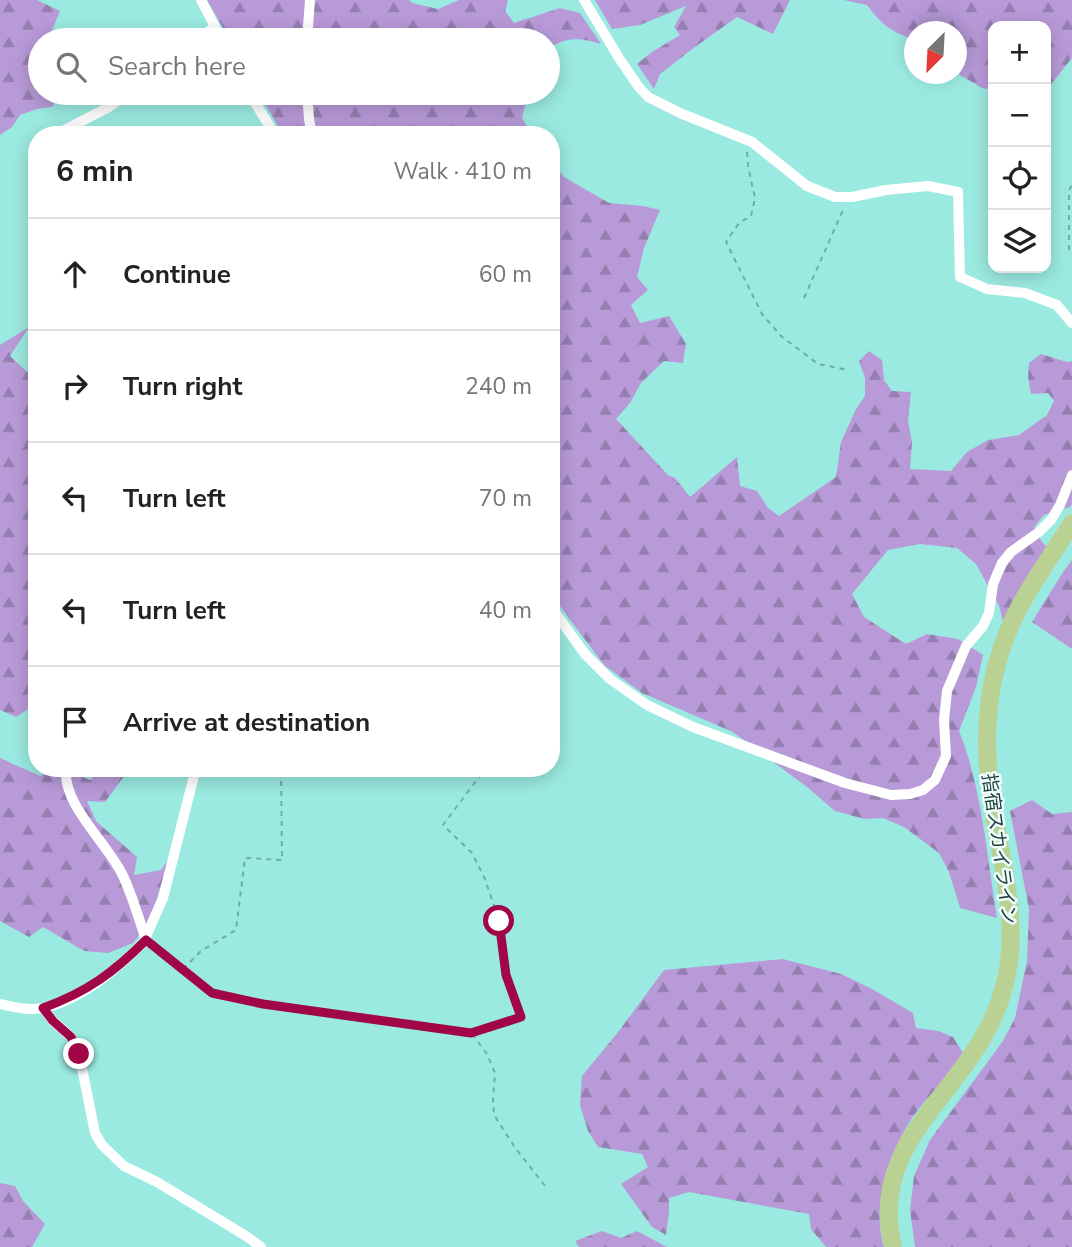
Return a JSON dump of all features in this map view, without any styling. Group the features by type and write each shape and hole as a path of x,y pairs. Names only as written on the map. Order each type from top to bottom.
{"main road":[{"name":"指宿スカイライン","path":"893,1247 888,1212 890,1189 901,1157 922,1120 981,1041 996,1011 1006,981 1012,931 987,772 989,700 999,656 1008,633 1025,597 1072,523"}],"street":[{"path":"201,0 215,27"},
{"path":"308,28 310,0"},
{"path":"584,0 619,58 648,97 752,142 807,186 835,197 928,186 958,192 960,277 987,289 1025,293 1057,305 1072,323"},
{"path":"72,126 112,105"},
{"path":"256,105 269,126"},
{"path":"308,105 310,126"},
{"path":"560,619 585,654 610,679 648,705 693,727 845,783 891,795 910,794 923,790 935,780 946,756 944,720 947,691 966,646 984,626 989,613 993,584 1002,563 1011,552 1051,520 1072,475"},
{"path":"67,777 68,787 84,820 124,877 146,940"},
{"path":"0,1004 23,1009 43,1008 69,998 108,975 146,940 166,886 194,777"},
{"path":"43,1008 71,1037 79,1054 95,1133 102,1145 124,1166 157,1182 261,1247"}],"path":[{"path":"746,139 755,198 751,216 739,223 726,242 762,314 781,336 818,364 848,370"},
{"path":"1069,250 1069,191 1072,184"},
{"path":"804,298 848,197"},
{"path":"183,969 201,951 236,930 245,858 282,860 281,777"},
{"path":"146,940 212,993 263,1004 471,1033 521,1017 506,975 499,921 485,879 472,853 443,825 479,777"},
{"path":"471,1033 487,1054 495,1073 494,1115 546,1187"}],"green space":[{"path":"0,0 37,0 60,11 53,28 28,28 28,105 53,105 20,115 12,127 0,135"},
{"path":"207,0 409,0 438,9 459,0 508,0 505,11 514,23 560,8 580,13 601,44 574,39 560,43 560,28 223,28"},
{"path":"595,0 790,0 773,34 737,17 660,74 654,89 637,64 680,35 674,27 686,6 640,25 612,29"},
{"path":"844,0 1072,0 1072,58 1051,84 1051,21 988,21 988,89 982,88 967,79 967,21 904,21 904,36 888,27 867,5"},
{"path":"266,105 525,105 522,118 527,126 278,126"},
{"path":"560,172 609,203 660,210 644,248 637,277 648,290 631,305 640,323 669,316 686,344 683,363 664,361 641,383 630,403 616,419 668,475 675,478 690,497 737,457 740,486 757,491 768,508 779,516 836,477 841,442 865,396 865,378 859,361 869,351 882,360 884,380 892,391 911,392 908,421 912,442 910,469 951,471 967,452 988,440 1019,435 1047,415 1054,401 1048,393 1031,394 1029,363 1041,354 1072,361 1072,504 1044,515 1034,527 1047,547 1004,625 999,606 976,564 957,548 920,544 888,550 852,594 864,617 906,644 927,634 958,639 983,655 976,687 959,731 978,799 997,918 960,908 949,872 939,853 904,827 883,818 864,819 835,811 733,732 642,693 604,665 560,606"},
{"path":"28,328 10,356 28,373 28,708 16,717 0,710 0,345"},
{"path":"1072,560 1072,649 1032,622"},
{"path":"0,758 28,771 28,777 83,777 90,780 93,777 124,777 105,802 87,801 96,821 137,857 134,875 161,870 169,858 150,922 133,943 108,953 84,951 43,927 29,937 0,921"},
{"path":"1032,800 1052,814 1072,812 1072,1247 915,1247 910,1210 914,1176 930,1140 1003,1041 1015,1018 1027,961 1029,909 1010,811"},
{"path":"783,959 841,974 872,989 913,1013 916,1028 938,1031 953,1037 965,1056 918,1110 896,1147 881,1197 884,1247 826,1247 811,1229 809,1214 689,1192 669,1198 666,1235 652,1227 621,1184 648,1167 642,1154 598,1147 588,1131 580,1105 582,1076 664,970"},
{"path":"0,1183 15,1186 23,1201 45,1224 32,1247 0,1247"},
{"path":"602,1231 621,1238 637,1231 667,1247 579,1247 575,1241"}],"route":[{"path":"79,1054 71,1037 43,1008 69,998 108,975 146,940 212,993 263,1004 471,1033 521,1017 506,975 499,921"}]}
